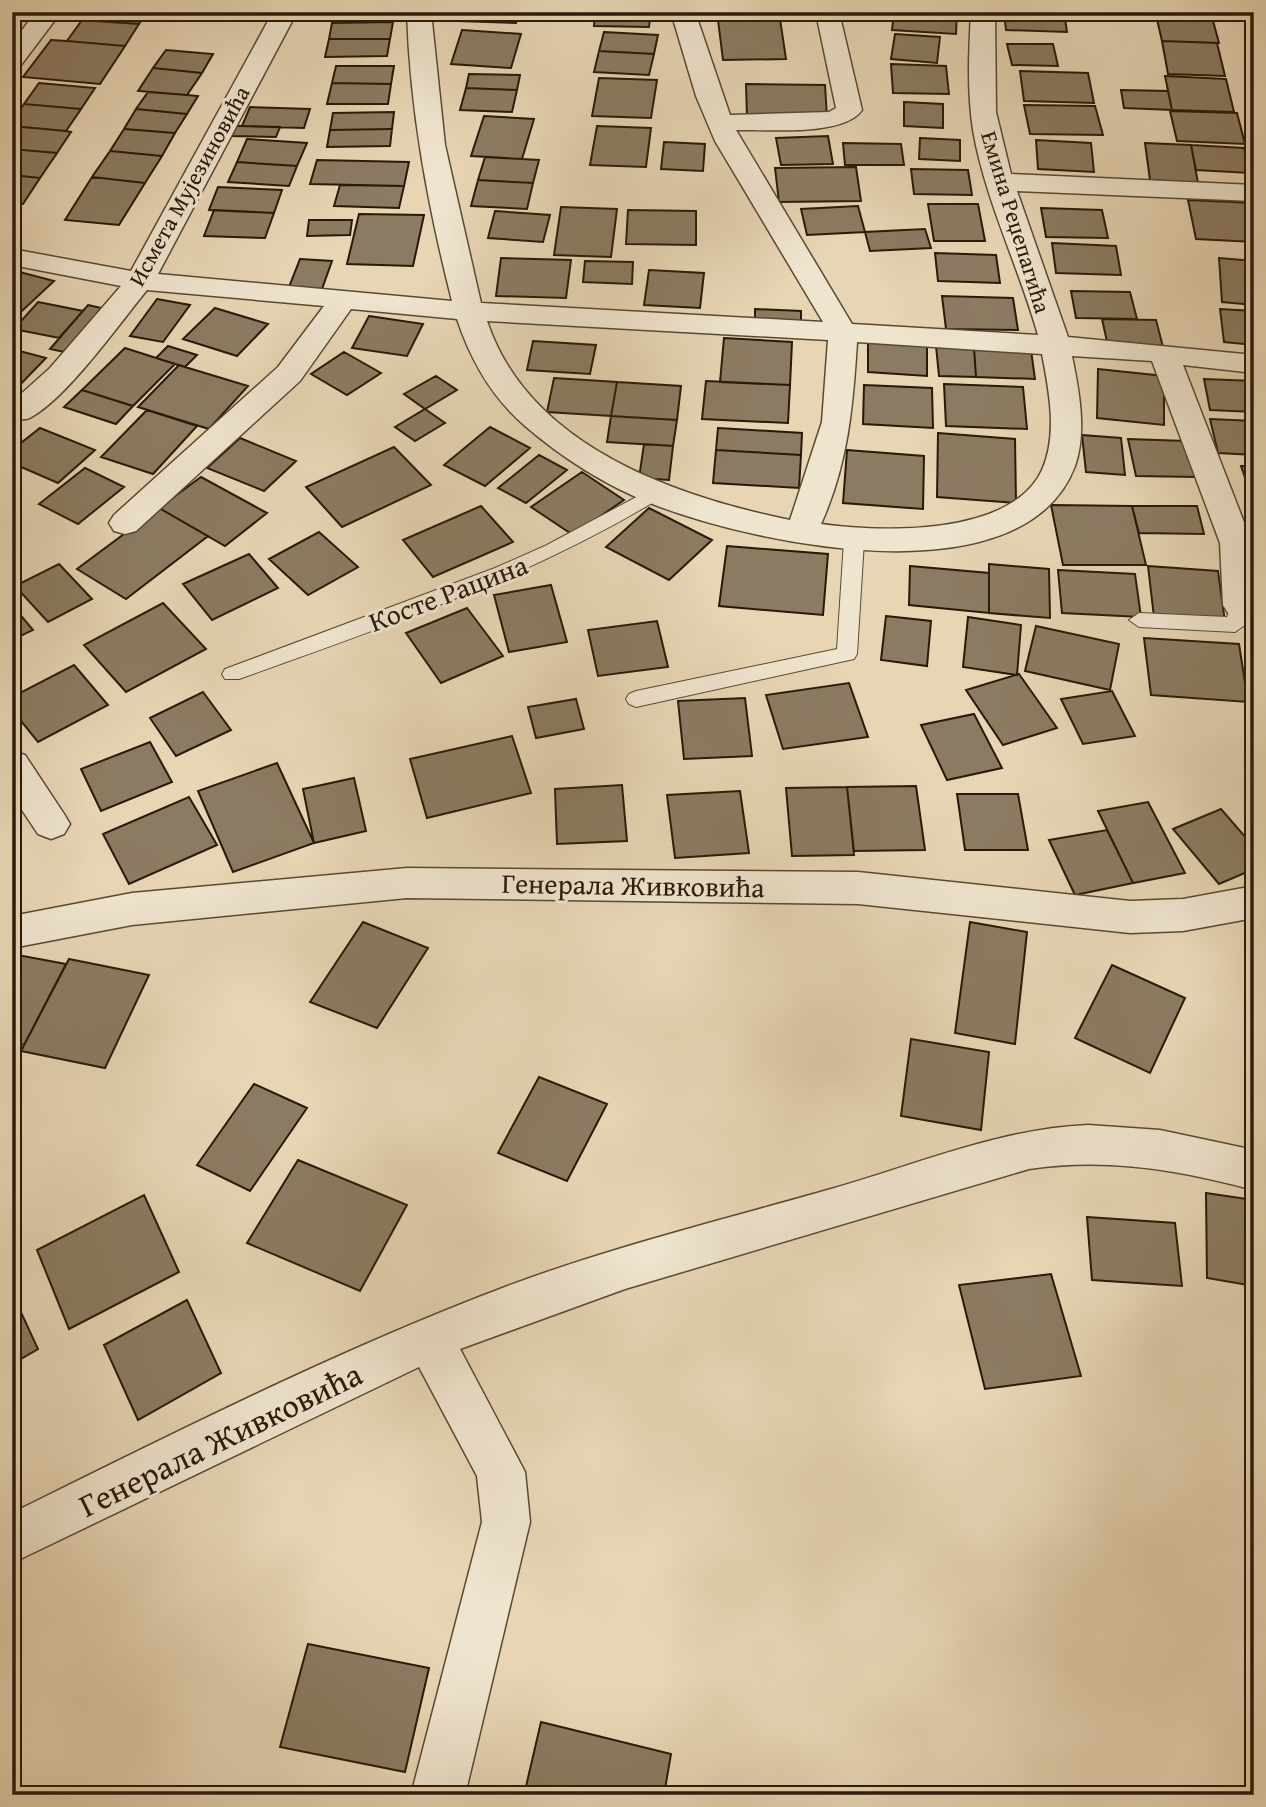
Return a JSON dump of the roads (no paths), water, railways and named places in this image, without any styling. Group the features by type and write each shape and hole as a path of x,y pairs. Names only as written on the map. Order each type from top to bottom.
{"street":[{"path":"12,60 49,12"},
{"name":"Исмета Мујезиновића","path":"22,410 61,375 140,281 285,12"},
{"path":"419,12 429,127 450,237 469,311 488,363 519,402 588,454 655,493 712,514 854,541"},
{"path":"683,12 720,123 745,174 843,332 837,422 813,506 801,532"},
{"path":"720,123 830,120 841,117 849,110 828,12"},
{"name":"Емина Реџепагића","path":"854,541 924,539 977,531 1016,514 1036,499 1056,473 1062,458 1064,414 1054,347 984,117 983,12"},
{"path":"1002,182 1254,194"},
{"path":"12,257 140,281 469,311"},
{"path":"125,523 289,374 344,299"},
{"name":"Емина Реџепагића","path":"469,311 1164,353"},
{"path":"1240,605 1236,543 1164,353 1254,364"},
{"path":"12,765 51,824"},
{"name":"Генерала Живковића","path":"12,932 123,901 407,883 858,888 1130,917 1183,915 1254,902"},
{"name":"Генерала Живковића","path":"12,1539 429,1339 634,1264 927,1180 978,1160 1065,1144 1108,1145 1181,1154 1254,1170"},
{"path":"429,1339 501,1472 506,1522 438,1795"}],"lane":[{"name":"Косте Рацина","path":"232,674 516,569 579,538 655,493"},
{"path":"636,699 847,654 854,541"},
{"path":"1139,620 1235,625 1240,605"}]}
